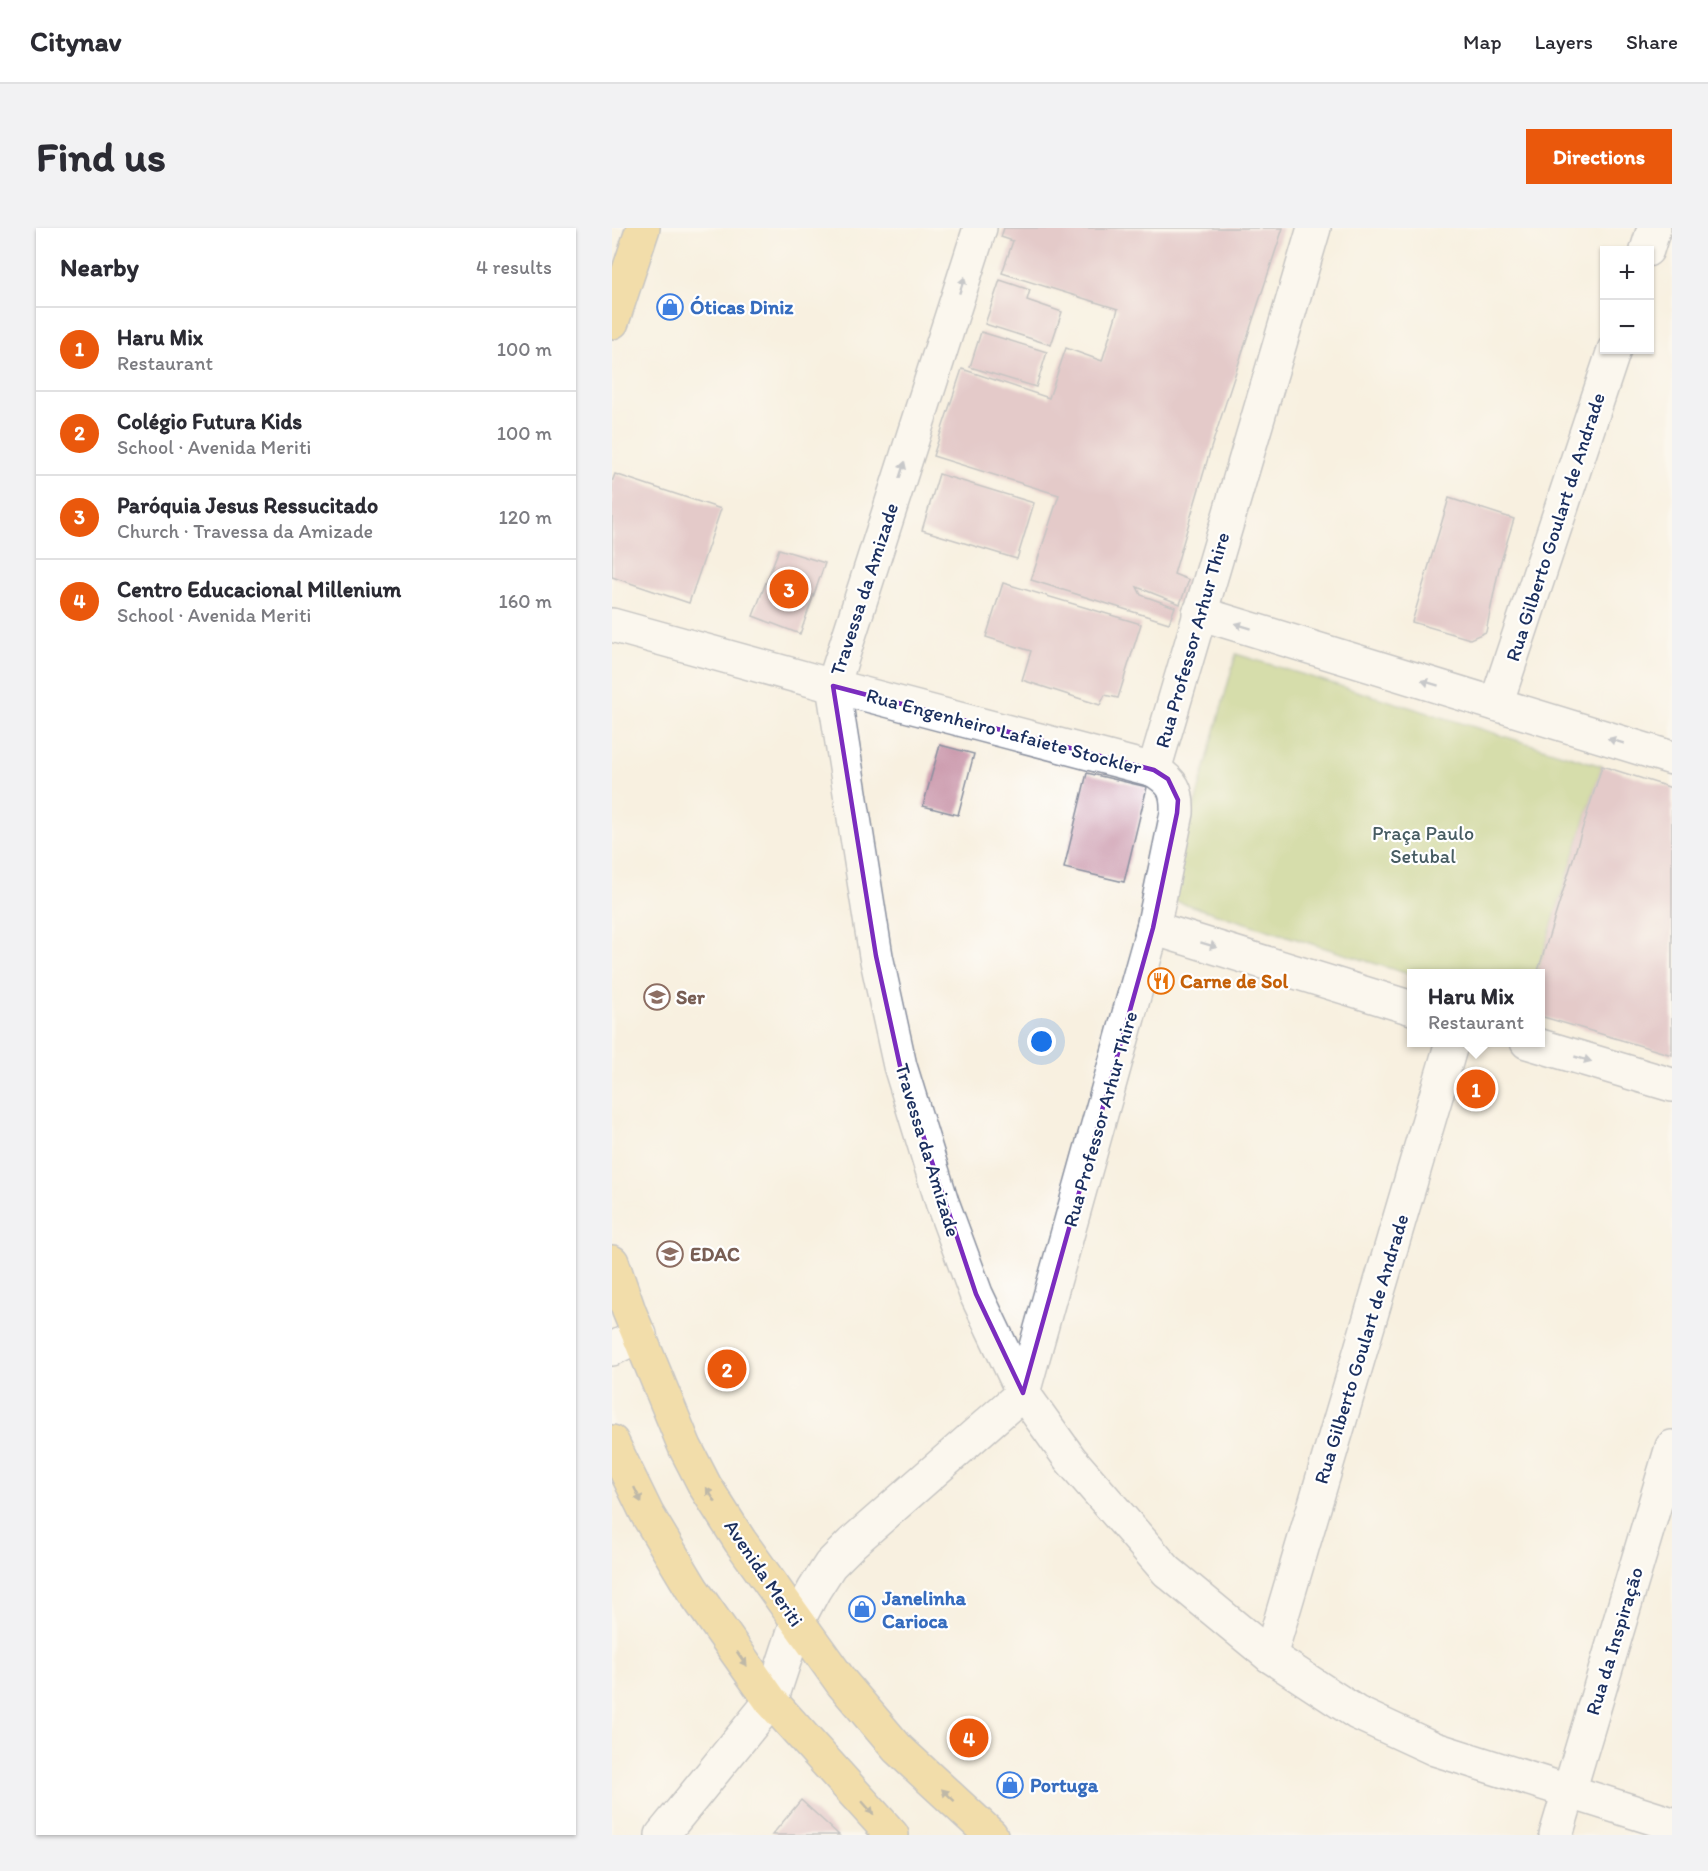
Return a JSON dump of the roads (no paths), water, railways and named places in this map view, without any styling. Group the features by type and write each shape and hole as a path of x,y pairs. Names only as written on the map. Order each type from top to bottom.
{"main road":[{"path":"612,288 639,240"},
{"path":"612,322 639,240"},
{"name":"Avenida Meriti","path":"612,1262 626,1342 705,1486 740,1541 842,1683 898,1749 991,1835"},
{"path":"612,1442 647,1514 692,1589 771,1701 892,1835"}],"street":[{"name":"Travessa da Amizade","path":"980,228 832,686 874,944 900,1066 942,1202 976,1294 1023,1393 1070,1459 1167,1571 1270,1656 1357,1713 1435,1749 1672,1824"},
{"name":"Rua Professor Arhur Thire","path":"1023,1393 1153,928 1178,800 1168,779 1154,770 1314,228"},
{"path":"1648,246 1654,228"},
{"name":"Rua Gilberto Goulart de Andrade","path":"1496,704 1613,354"},
{"path":"1199,612 1672,758"},
{"name":"Rua Engenheiro Lafaiete Stockler","path":"612,625 832,686 1154,770"},
{"path":"1153,928 1407,1006"},
{"name":"Rua Gilberto Goulart de Andrade","path":"1270,1656 1451,1047"},
{"path":"1544,1047 1672,1085"},
{"path":"662,1835 771,1701 797,1622 830,1565 1023,1393"},
{"name":"Rua da Inspiração","path":"1556,1835 1672,1447"}],"place":[{"name":"Óticas Diniz","path":"670,307"},
{"name":"Paróquia Jesus Ressucitado","path":"789,589"},
{"name":"Carne de Sol","path":"1161,981"},
{"name":"Ser","path":"657,997"},
{"name":"Haru Mix","path":"1476,1089"},
{"name":"EDAC","path":"670,1254"},
{"name":"Colégio Futura Kids","path":"727,1369"},
{"name":"Janelinha Carioca","path":"862,1609"},
{"name":"Centro Educacional Millenium","path":"969,1738"},
{"name":"Portuga","path":"1010,1785"}],"park label":[{"name":"Praça Paulo Setubal","path":"1423,844"}]}
